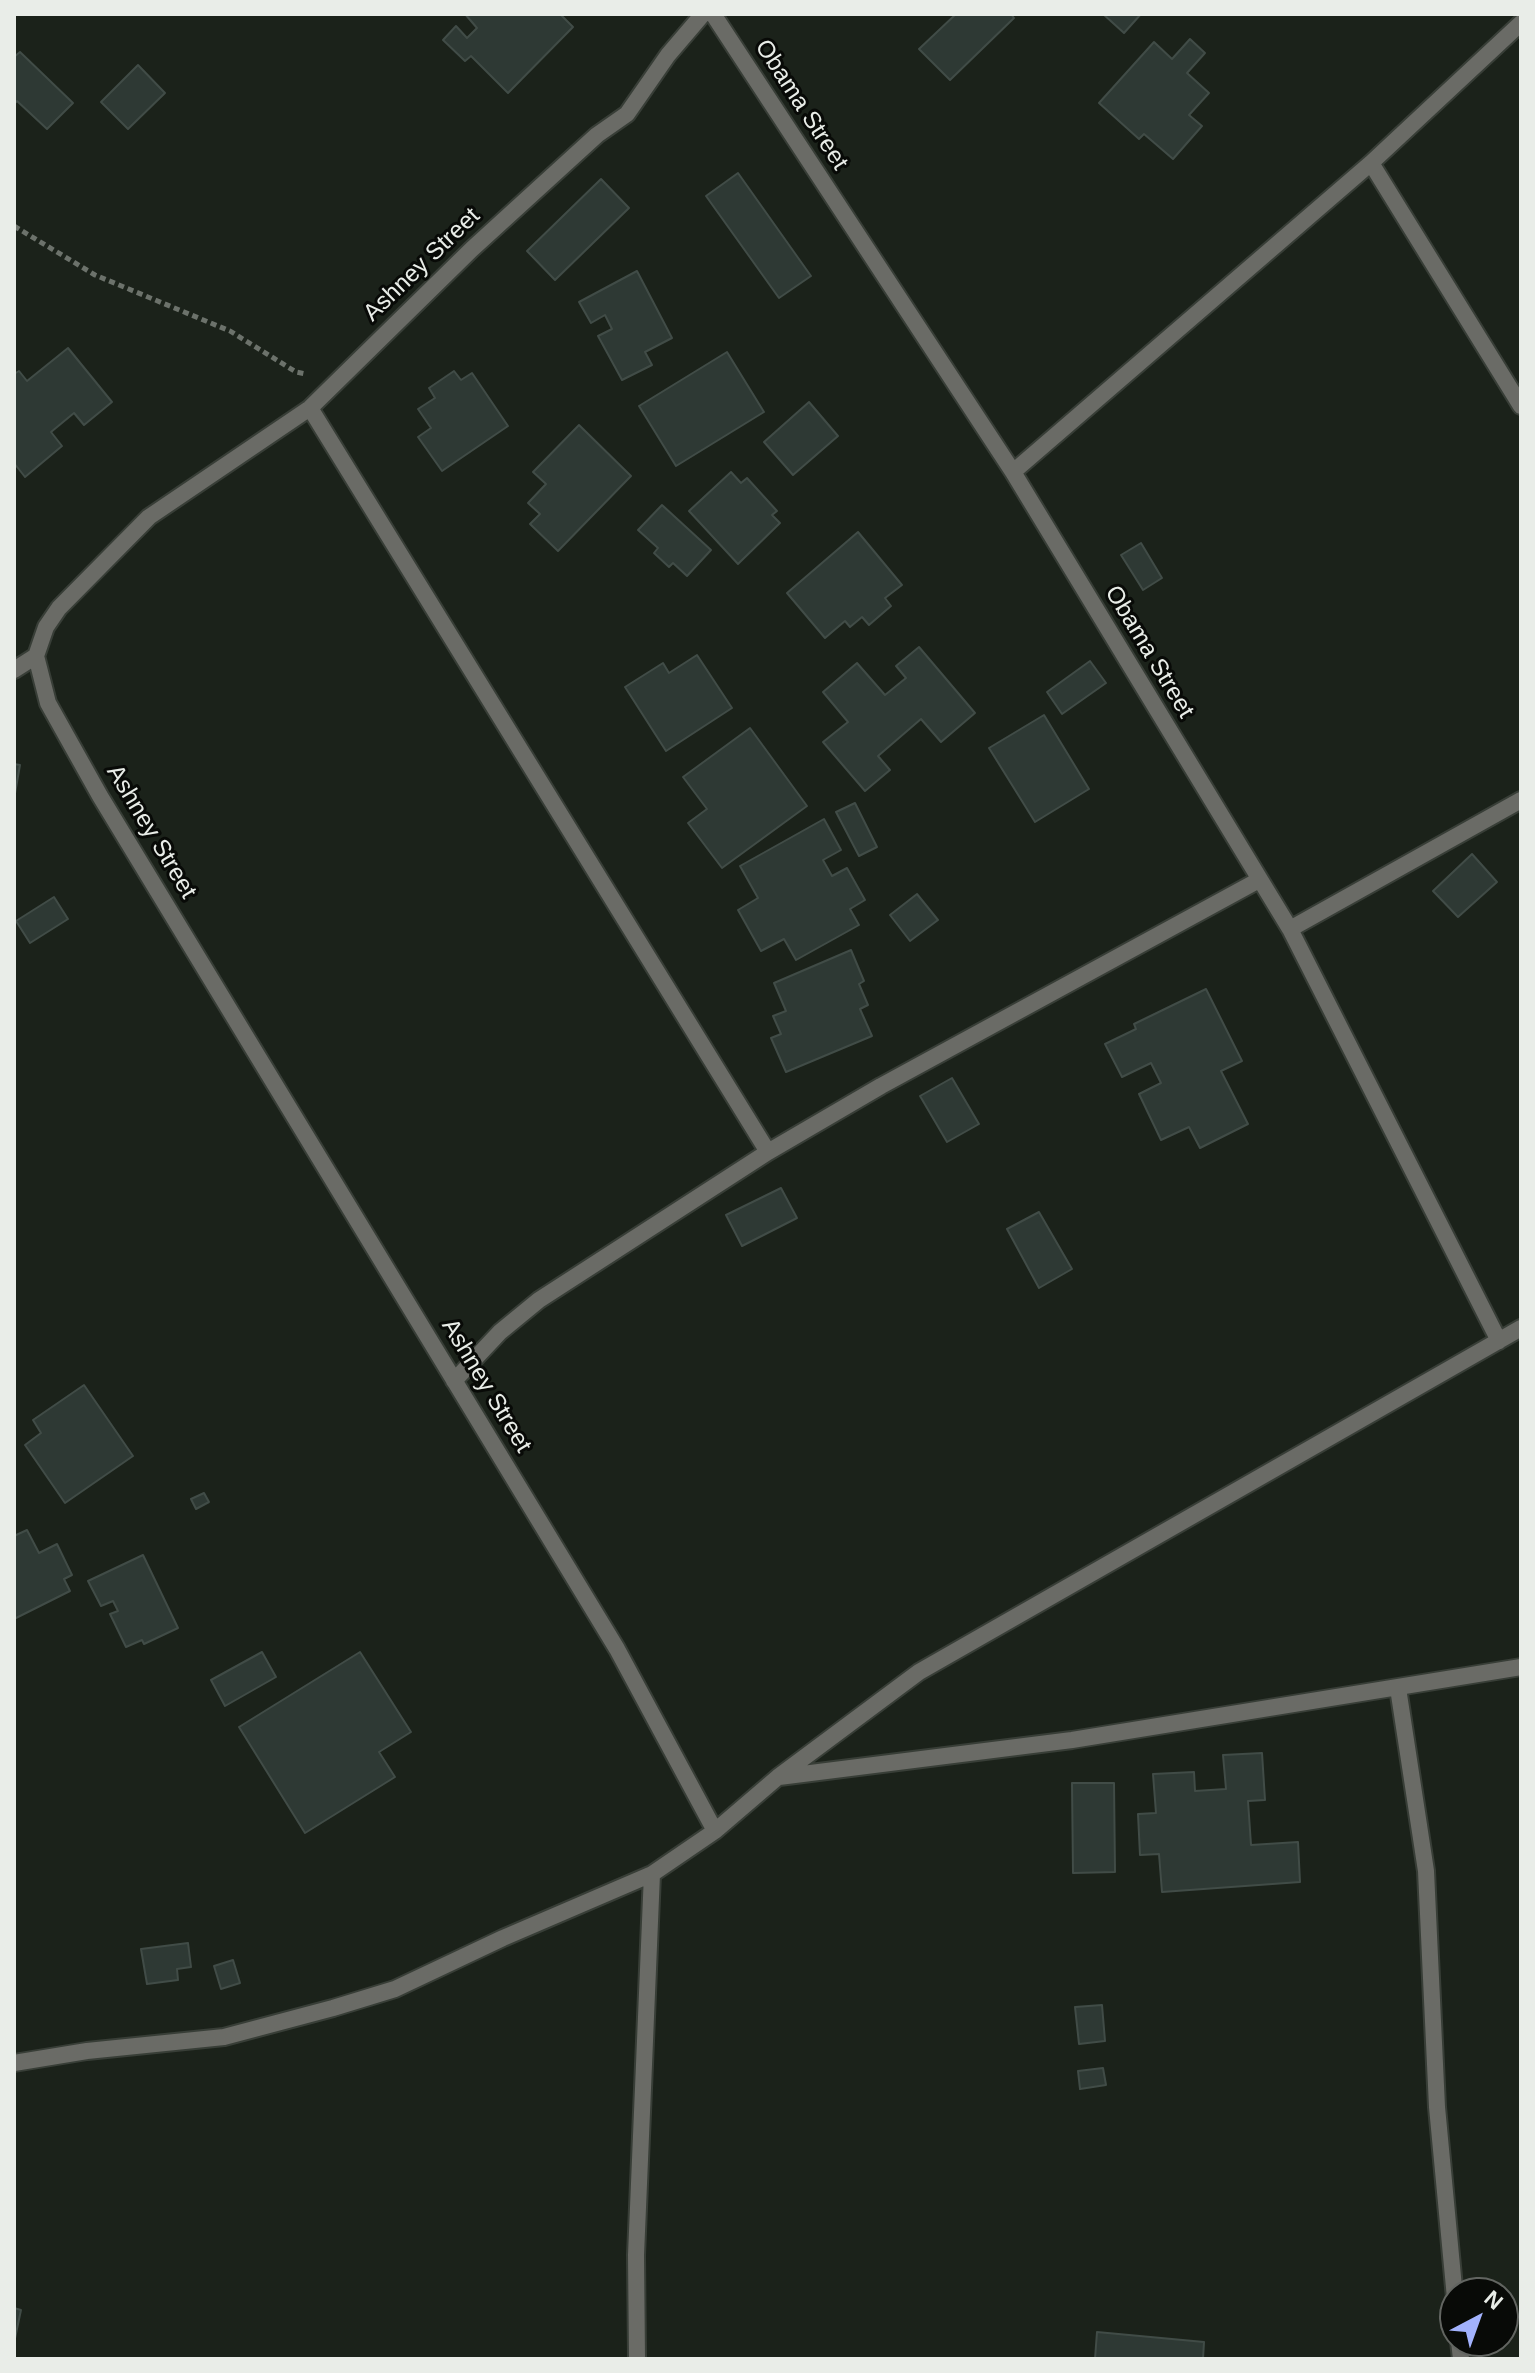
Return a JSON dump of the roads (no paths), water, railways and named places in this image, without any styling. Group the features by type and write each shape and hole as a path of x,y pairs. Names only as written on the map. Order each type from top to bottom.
{"street":[{"name":"Ashney Street","path":"703,14 668,55 627,114 597,135 472,249 310,408 149,517 59,608 46,627 36,656 48,703 100,796 617,1649 715,1831"},
{"name":"Obama Street","path":"713,14 1013,472 1290,929 1499,1341"},
{"path":"1013,472 1371,163 1521,23"},
{"path":"1371,163 1521,406"},
{"path":"310,408 768,1152"},
{"path":"14,670 36,656"},
{"path":"1290,929 1521,800"},
{"path":"454,1381 500,1332 539,1300 768,1152 894,1079 1259,880"},
{"path":"14,2063 87,2051 224,2037 345,2004 395,1989 503,1938 652,1874 715,1831 778,1777 919,1672 1521,1328"},
{"path":"778,1777 1072,1740 1521,1667"},
{"path":"1398,1688 1426,1871 1437,2107 1453,2277"},
{"path":"637,2359 636,2255 652,1874"}]}
